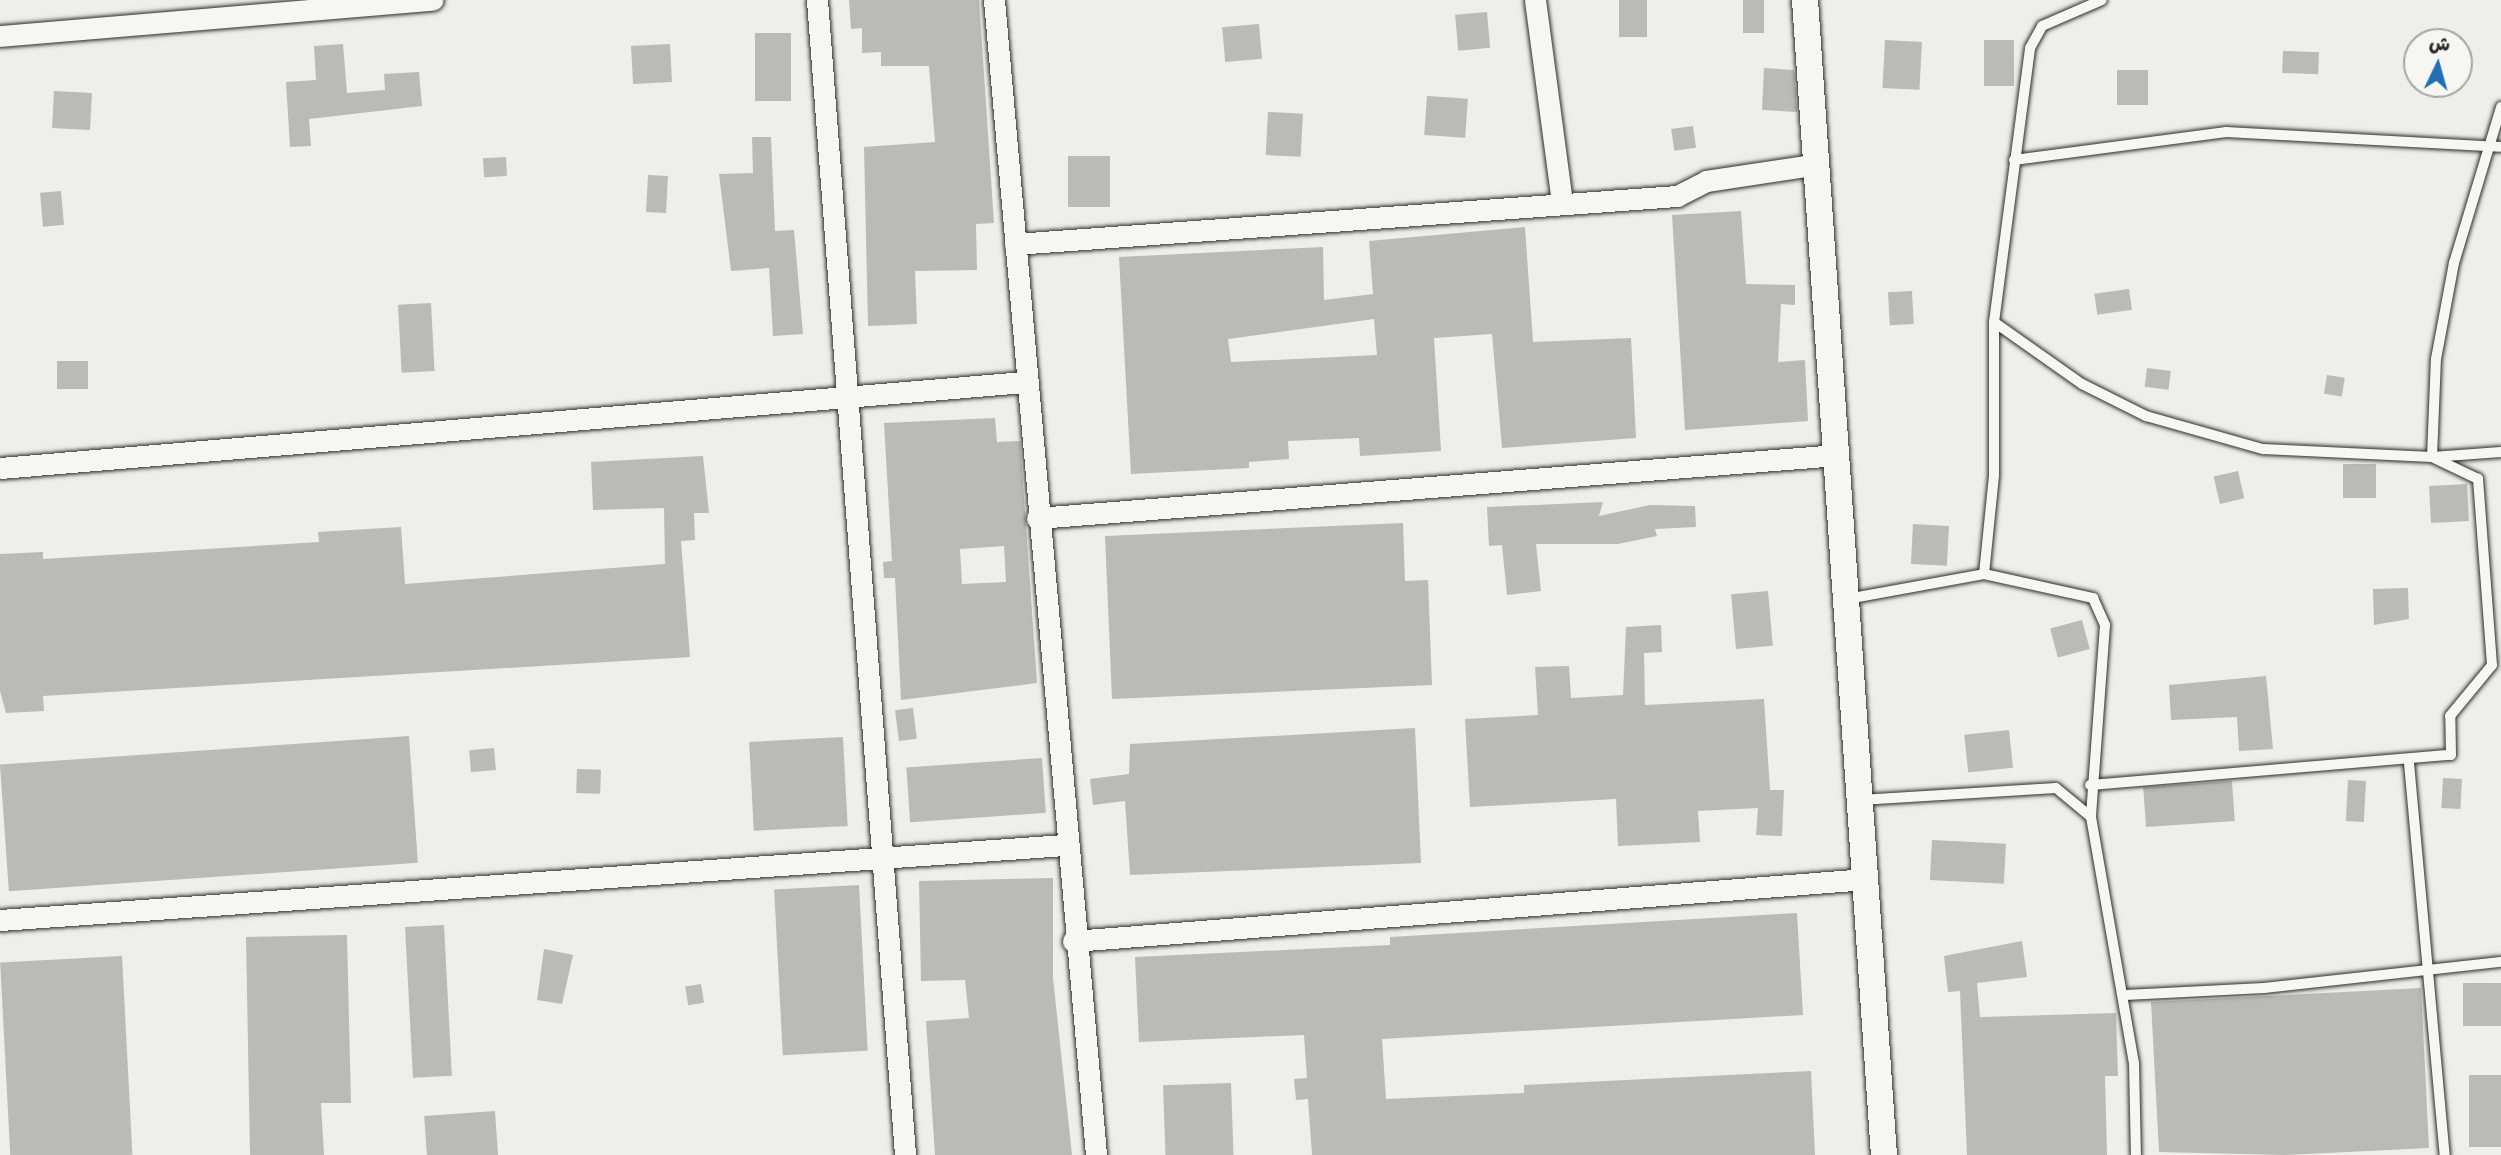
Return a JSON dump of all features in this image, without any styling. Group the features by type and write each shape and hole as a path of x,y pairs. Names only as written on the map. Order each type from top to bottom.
{"street":[{"path":"0,36 326,4 433,0"},
{"path":"817,0 905,1155"},
{"path":"994,0 1073,941 1096,1155"},
{"path":"1535,0 1562,203"},
{"path":"1805,0 1884,1155"},
{"path":"1015,244 1677,196 1706,181 1818,164"},
{"path":"0,468 1024,382"},
{"path":"1037,518 1837,455"},
{"path":"0,920 1065,845"},
{"path":"1073,941 1866,879"}],"lane":[{"path":"1984,574 1994,475 1994,322 2030,48 2042,26 2102,0"},
{"path":"2432,457 2436,359 2454,263 2496,145 2501,107"},
{"path":"2014,160 2226,132 2496,145"},
{"path":"1994,322 2082,384 2146,416 2263,449 2432,457 2501,452"},
{"path":"2090,785 2409,763 2451,755 2449,716 2497,665 2479,479 2432,457"},
{"path":"1847,599 1984,574 2094,597 2105,625 2090,785 2091,817 2125,995 2136,1155"},
{"path":"2409,763 2432,972 2445,1155"},
{"path":"1859,800 2056,788 2091,817"},
{"path":"2125,995 2432,972 2501,962"}],"building":[{"path":"849,0 979,0 994,223 976,224 977,270 915,271 917,324 868,326 864,147 935,142 929,66 881,66 881,52 862,53 862,28 851,29"},
{"path":"1619,0 1647,0 1647,37 1619,37"},
{"path":"1743,0 1764,0 1764,33 1743,33"},
{"path":"1487,12 1490,48 1458,51 1455,15"},
{"path":"1259,24 1262,59 1225,62 1222,27"},
{"path":"755,33 791,33 791,101 755,101"},
{"path":"1885,40 1922,42 1919,90 1882,88"},
{"path":"1984,40 2014,40 2014,86 1984,86"},
{"path":"343,44 347,93 385,90 384,74 419,72 422,106 309,119 311,146 290,147 286,82 316,80 314,46"},
{"path":"670,44 672,82 633,84 631,46"},
{"path":"2283,51 2319,52 2318,74 2282,73"},
{"path":"1764,68 1794,70 1797,112 1762,110"},
{"path":"2117,70 2148,70 2148,105 2117,105"},
{"path":"54,91 92,93 90,130 52,128"},
{"path":"1427,96 1468,99 1465,138 1424,135"},
{"path":"1268,112 1303,114 1301,157 1266,155"},
{"path":"1693,126 1696,148 1674,151 1671,129"},
{"path":"752,137 771,137 775,231 794,230 803,334 773,336 769,268 731,271 719,174 753,173"},
{"path":"1068,156 1110,156 1110,207 1068,207"},
{"path":"506,157 507,176 484,177 483,158"},
{"path":"648,175 668,176 666,213 646,212"},
{"path":"61,191 64,225 43,227 40,193"},
{"path":"1741,211 1746,284 1795,285 1795,305 1781,304 1778,362 1805,360 1808,421 1685,430 1672,215"},
{"path":"1525,227 1533,342 1631,338 1636,438 1502,448 1492,334 1434,338 1441,451 1360,456 1359,438 1288,441 1289,459 1249,462 1249,468 1131,474 1119,257 1323,247 1324,300 1373,294 1369,241","holes":["1374,319 1377,355 1231,362 1228,339"]},
{"path":"2129,289 2132,310 2097,315 2094,294"},
{"path":"1912,291 1914,324 1890,325 1888,292"},
{"path":"431,303 435,371 402,373 398,305"},
{"path":"57,361 88,361 88,389 57,389"},
{"path":"2147,368 2171,371 2169,390 2145,387"},
{"path":"2327,375 2345,378 2342,397 2324,394"},
{"path":"995,418 997,442 1020,441 1037,683 901,700 895,578 884,578 883,562 892,561 884,423","holes":["1004,546 1006,582 962,584 960,549"]},
{"path":"703,456 709,513 694,513 695,540 681,541 690,657 43,696 44,711 6,713 0,691 0,554 43,552 43,559 319,542 318,532 401,527 405,584 665,564 664,508 593,510 591,462"},
{"path":"2343,464 2376,464 2376,498 2343,498"},
{"path":"2238,471 2244,498 2220,504 2214,477"},
{"path":"2467,484 2469,521 2431,523 2429,486"},
{"path":"1603,502 1599,516 1650,505 1695,506 1696,527 1655,529 1657,536 1618,544 1536,544 1541,591 1507,595 1502,545 1489,546 1487,507"},
{"path":"1403,523 1405,581 1428,580 1432,685 1112,699 1105,536"},
{"path":"1913,524 1949,526 1947,566 1911,564"},
{"path":"2408,588 2409,619 2374,625 2373,589"},
{"path":"1768,591 1773,646 1736,649 1731,594"},
{"path":"2082,620 2090,649 2058,658 2050,629"},
{"path":"1661,625 1662,652 1644,653 1645,705 1764,699 1770,790 1784,790 1782,836 1756,835 1758,808 1698,811 1700,842 1618,846 1616,799 1470,807 1465,719 1538,715 1535,667 1569,666 1571,698 1623,695 1626,627"},
{"path":"2266,676 2273,749 2239,751 2237,717 2171,720 2169,685"},
{"path":"913,708 917,739 899,741 895,710"},
{"path":"1415,728 1421,863 1130,875 1125,801 1093,805 1090,779 1129,774 1130,744"},
{"path":"2009,730 2013,768 1968,772 1964,735"},
{"path":"409,736 418,863 9,891 0,765"},
{"path":"843,737 848,826 754,831 749,742"},
{"path":"494,748 496,770 471,772 469,750"},
{"path":"1042,758 1046,813 910,822 906,767"},
{"path":"577,769 601,770 600,794 576,793"},
{"path":"2443,778 2462,779 2460,809 2441,808"},
{"path":"2348,780 2366,781 2364,822 2346,821"},
{"path":"2232,781 2235,821 2146,827 2143,787"},
{"path":"1932,840 2006,844 2004,884 1930,880"},
{"path":"1053,878 1053,978 1072,1155 935,1155 926,1021 969,1018 965,980 921,981 919,881"},
{"path":"859,885 868,1051 783,1055 774,889"},
{"path":"1797,913 1803,1015 1382,1039 1386,1099 1524,1093 1524,1085 1811,1071 1815,1155 1312,1155 1308,1099 1296,1100 1294,1079 1307,1078 1304,1035 1139,1042 1135,957 1390,945 1390,937"},
{"path":"444,925 452,1076 413,1078 405,927"},
{"path":"347,935 351,1103 321,1103 324,1155 250,1155 246,937"},
{"path":"2022,941 2027,977 1977,983 1980,1017 2116,1013 2118,1076 2105,1076 2107,1155 1967,1155 1960,991 1948,992 1944,956"},
{"path":"544,949 573,955 562,1004 537,1000"},
{"path":"122,956 132,1155 10,1155 0,962"},
{"path":"2463,983 2501,983 2501,1026 2463,1026"},
{"path":"701,984 704,1003 688,1005 685,987"},
{"path":"2421,988 2429,1148 2285,1155 2159,1152 2151,1002"},
{"path":"2469,1075 2501,1075 2501,1147 2469,1147"},
{"path":"1231,1083 1234,1155 1165,1155 1163,1085"},
{"path":"495,1111 498,1155 427,1155 424,1116"}]}
